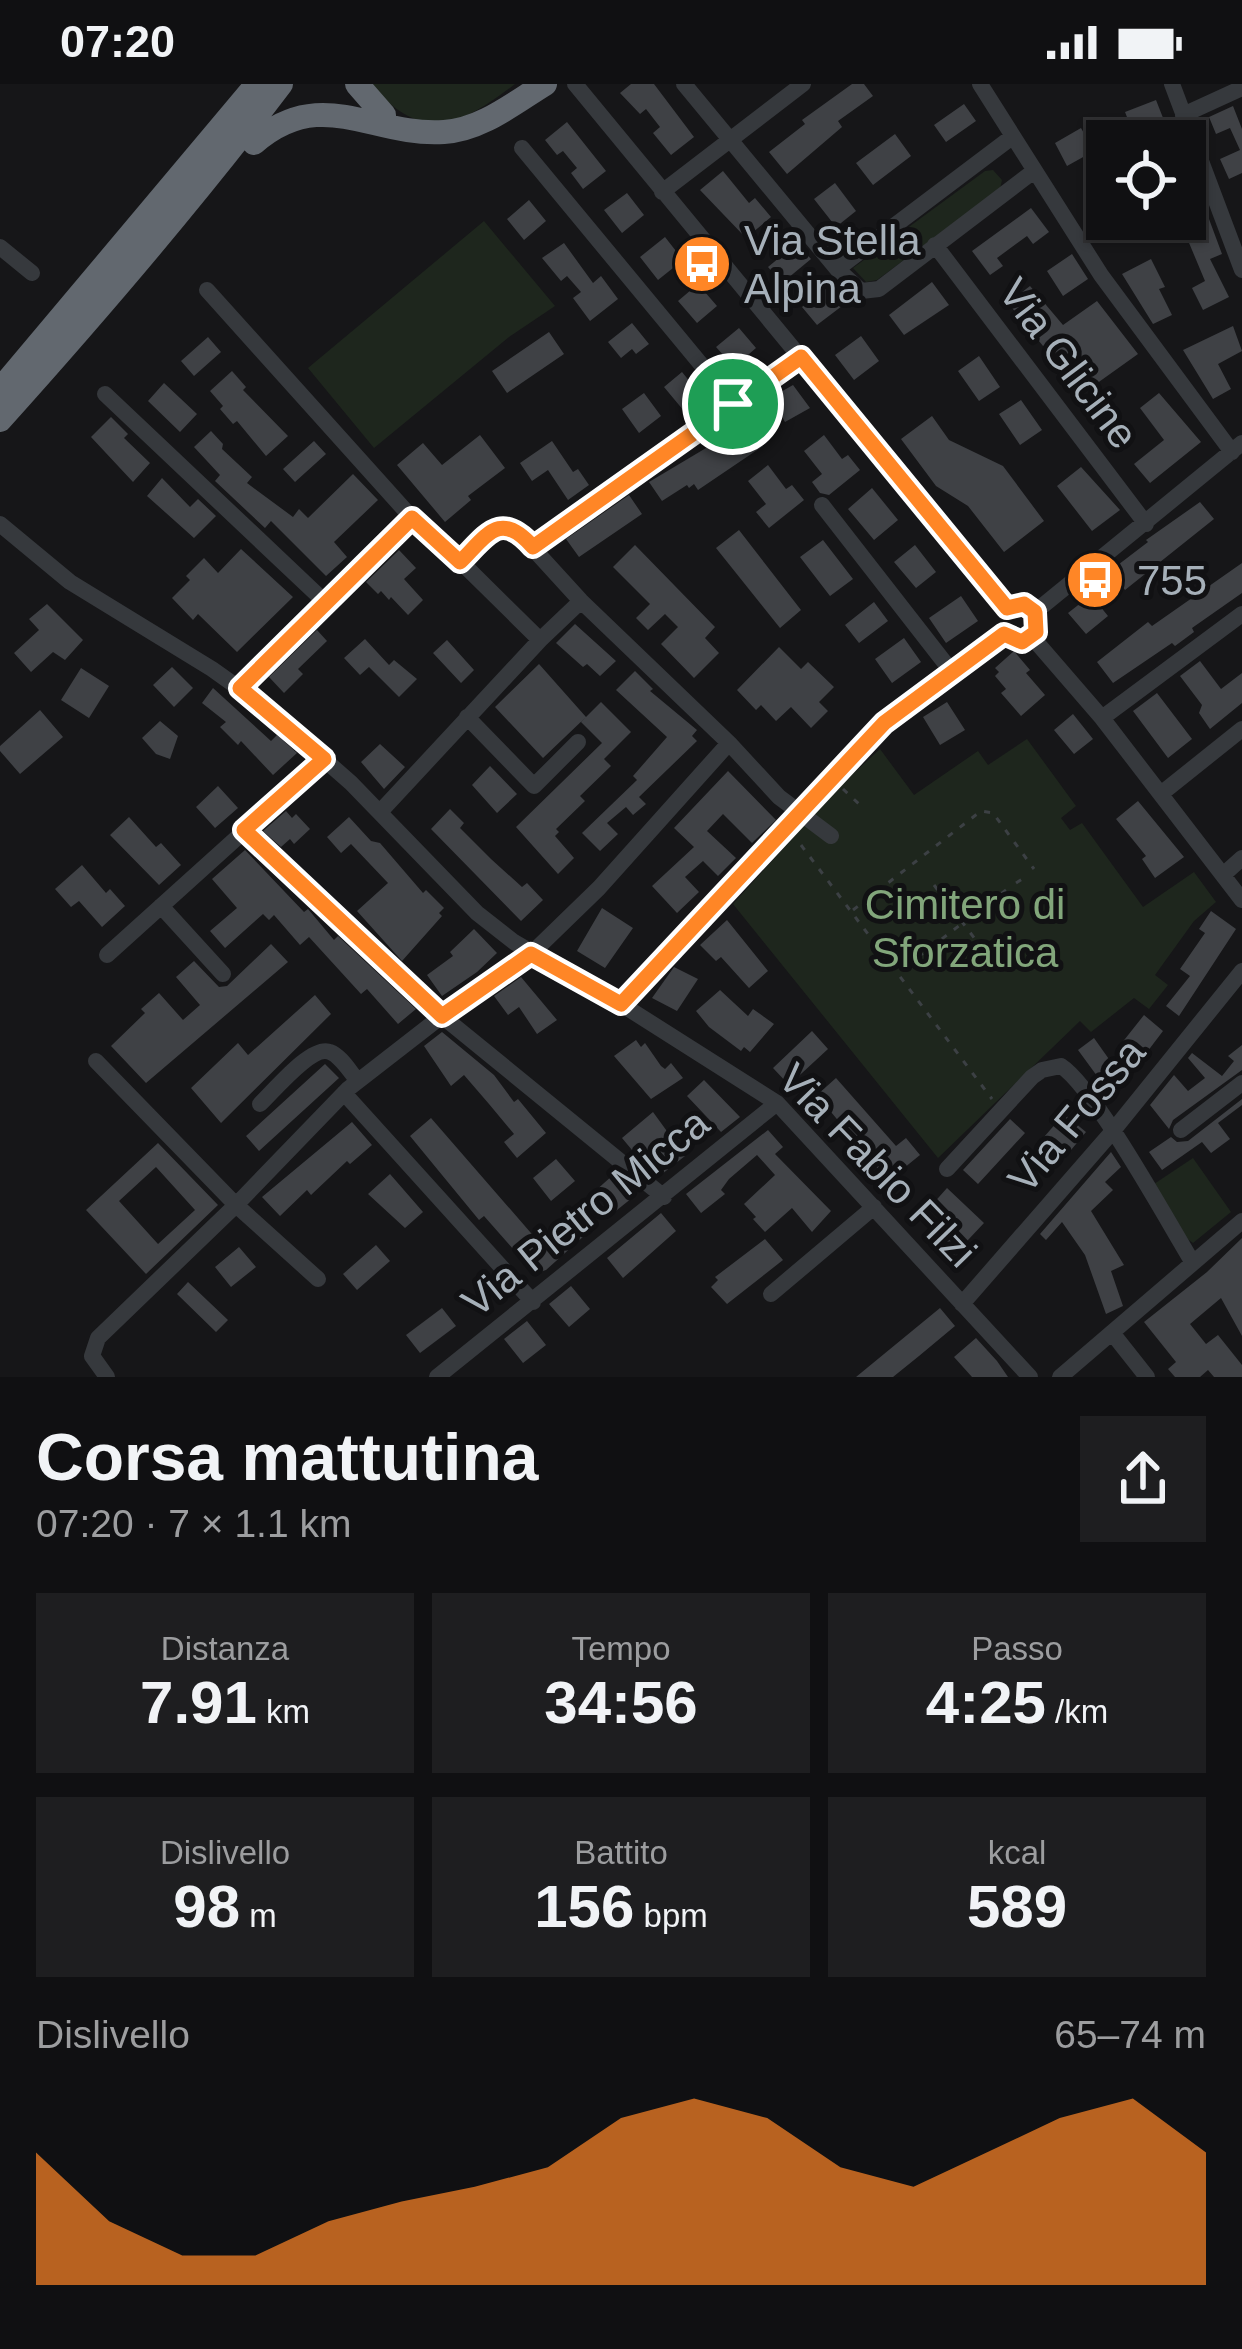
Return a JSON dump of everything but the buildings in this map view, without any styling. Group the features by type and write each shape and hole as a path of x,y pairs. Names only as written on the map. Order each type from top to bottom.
{"highway":[{"path":"0,390 257,84"},
{"path":"0,420 230,152 281,84"},
{"path":"357,84 390,121"},
{"path":"230,152 251,146 267,126 311,104 354,106 424,132 455,131 485,121 525,90 545,84"}],"street":[{"path":"575,84 1007,608"},
{"path":"684,84 857,290 870,292 1034,171"},
{"path":"662,192 803,84"},
{"path":"980,84 1120,302 1237,448 1035,612"},
{"path":"1172,84 1242,270"},
{"path":"1184,115 1242,88"},
{"path":"838,269 1012,137"},
{"path":"522,148 733,404"},
{"name":"Via Glicine","path":"934,245 1146,524"},
{"path":"0,247 32,273"},
{"path":"207,290 412,518 540,640"},
{"path":"533,547 801,357"},
{"path":"105,394 325,602"},
{"path":"822,505 952,672"},
{"path":"240,688 412,518"},
{"name":"Via Fabio Filzi","path":"0,524 70,582 240,688 380,812 477,913 531,954 778,1102 1030,1377"},
{"path":"460,562 491,532 512,527 778,797 803,812 826,842"},
{"path":"380,812 581,601"},
{"path":"1024,604 1035,612 1038,626 1032,637 1015,641 1004,634 1001,620 1007,608 1024,604"},
{"path":"1102,718 1242,614"},
{"path":"621,1004 884,723 1004,634"},
{"path":"1032,637 1162,793 1242,900"},
{"path":"467,718 534,786 578,742"},
{"path":"1162,793 1242,729"},
{"path":"106,1377 92,1356 95,1340 351,1087 531,954 599,888 729,743"},
{"path":"107,955 324,759"},
{"path":"244,830 442,1016 664,1197"},
{"path":"1222,875 1242,858"},
{"path":"161,906 223,974"},
{"name":"Via Fossa","path":"962,1304 1112,1132 1242,971"},
{"path":"260,1104 312,1053 333,1053 351,1087 532,1302"},
{"path":"96,1060 236,1205 318,1279"},
{"path":"947,1169 1037,1073 1060,1066 1072,1074 1112,1132 1193,1263"},
{"path":"1181,1130 1242,1083"},
{"name":"Via Pietro Micca","path":"437,1377 778,1102"},
{"path":"771,1294 874,1207"},
{"path":"1060,1377 1242,1221"},
{"path":"1113,1334 1147,1377"}],"path":[{"path":"840,787 859,804"},
{"path":"850,911 986,810 1034,869"},
{"path":"811,859 826,842"},
{"path":"800,845 1001,1111"},
{"path":"1016,883 1024,878"},
{"path":"934,885 994,964"},
{"path":"918,957 1006,890"}],"green space":[{"path":"371,84 515,84 476,111 441,123 407,115"},
{"path":"993,170 1002,180 1000,189 877,280 866,282 853,268 985,171"},
{"path":"484,221 555,306 509,337 374,448 308,368"},
{"name":"Cimitero di Sforzatica","path":"1027,739 1076,806 1061,818 1070,830 1082,823 1143,907 1194,872 1216,902 1194,921 1155,975 1168,985 1149,1009 1134,998 1091,1032 1080,1021 938,1158 733,904 880,749 914,795 978,751 988,765"},
{"path":"1193,1158 1231,1212 1193,1243 1182,1235 1151,1186"}],"place":[{"name":"Via Stella Alpina","path":"702,264"},
{"name":"755","path":"1095,580"}],"route":[{"path":"801,357 1007,608 1024,604 1035,612 1036,632 1022,642 1004,634 892,715 621,1004 531,954 442,1016 244,830 324,759 240,688 412,518 460,562 502,526 512,527 533,547 733,404 801,357"}]}
